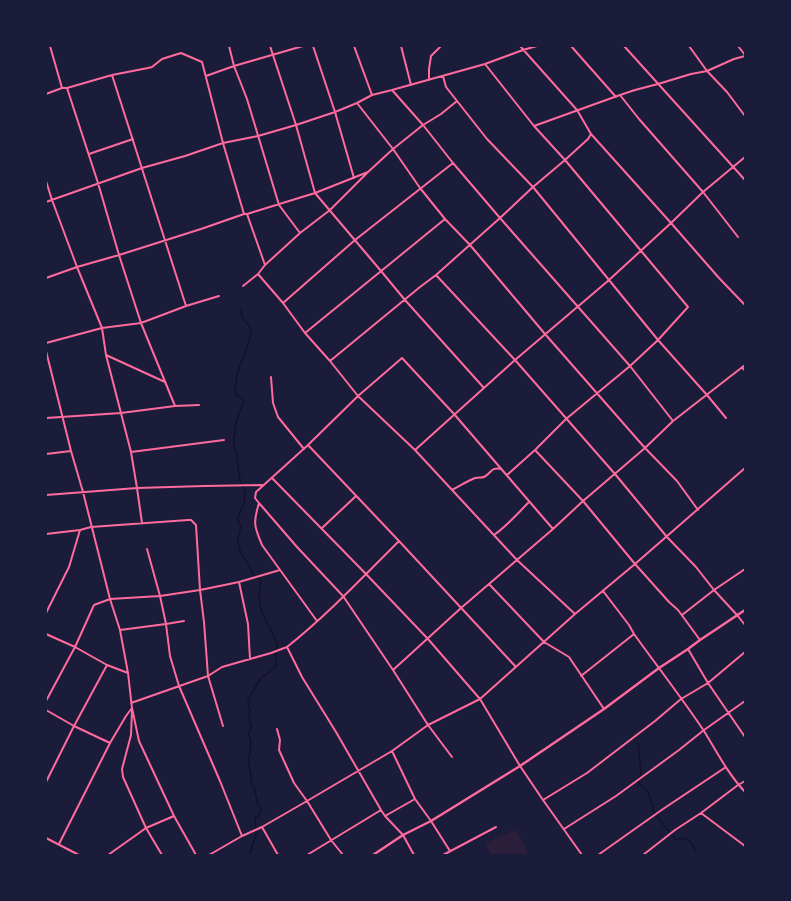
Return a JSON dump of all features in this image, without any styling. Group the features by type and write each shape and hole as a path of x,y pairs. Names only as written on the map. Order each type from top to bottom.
{"street":[{"path":"50,46 62,88"},
{"path":"229,46 234,66 247,99 279,205 300,233"},
{"path":"270,46 316,194 382,270 405,300 484,388"},
{"path":"206,76 234,66 303,46"},
{"path":"313,46 335,112 354,178"},
{"path":"354,46 372,95"},
{"path":"401,46 411,85"},
{"path":"429,80 431,56 441,46"},
{"path":"520,46 577,110 591,134 672,223 719,278 745,305"},
{"path":"46,202 142,168 185,156 223,143 296,126 335,112 372,95 485,64 537,46"},
{"path":"570,46 616,97"},
{"path":"624,46 745,180"},
{"path":"689,46 707,71 727,92 745,116"},
{"path":"534,126 616,97 620,94 707,71 745,55 738,46"},
{"path":"46,94 62,88 68,88 112,75 152,67 162,58 181,53 202,62 223,143 246,214 265,265"},
{"path":"485,64 534,126 565,160 688,307 658,340 630,366 566,419 507,475"},
{"path":"112,75 186,306"},
{"path":"443,76 446,87 487,139 533,187 658,340 708,395 726,418"},
{"path":"68,88 141,323 175,406"},
{"path":"392,90 500,218 630,366 673,421"},
{"path":"620,94 638,119 703,192 738,237"},
{"path":"243,286 258,274 265,265 300,233 330,210 393,149 457,101"},
{"path":"357,103 445,219 470,245 545,334 645,448 677,481 698,510"},
{"path":"330,361 436,275 565,160 588,139 591,134"},
{"path":"89,154 133,139"},
{"path":"415,450 515,360 609,280 672,223 703,192 745,157"},
{"path":"283,303 355,240 453,163"},
{"path":"46,278 77,266 119,255 246,214 316,194 368,172"},
{"path":"46,182 102,328 106,354 131,452 142,523"},
{"path":"305,333 445,219"},
{"path":"258,274 358,396 415,450 517,560 575,614"},
{"path":"436,275 515,360 615,474 667,537 696,567 745,625"},
{"path":"46,343 102,328 141,323 186,306 219,296"},
{"path":"46,351 110,599 120,630 128,673 131,703 139,741 174,816 196,855"},
{"path":"106,354 165,382"},
{"path":"452,757 428,725 343,596 297,547 259,503 255,498 256,492 304,449 358,396 402,358 454,414 553,529"},
{"path":"393,670 461,608 553,529 582,501 645,448 673,421 745,365"},
{"path":"742,368 745,371"},
{"path":"271,377 273,403 278,417 304,449"},
{"path":"46,418 121,413 175,406 199,405"},
{"path":"131,452 224,440"},
{"path":"308,445 516,667"},
{"path":"535,450 582,501 635,564 678,610 700,640"},
{"path":"46,454 71,451"},
{"path":"452,490 470,480 478,477 484,477 496,468 502,469"},
{"path":"209,855 242,836 262,827 392,751 428,725 480,699 575,614 667,537 745,468"},
{"path":"272,478 428,639 480,699 520,766 581,855"},
{"path":"46,495 137,488 263,485"},
{"path":"322,528 356,496"},
{"path":"494,535 530,502"},
{"path":"259,503 254,518 256,532 262,545 317,621"},
{"path":"46,534 80,530 91,527 188,520 191,520 196,525 208,676 223,726"},
{"path":"46,613 69,567 80,530"},
{"path":"131,703 208,676 222,667 271,653 287,646 317,621 399,541"},
{"path":"147,549 160,596 166,624 170,656 179,686 242,836"},
{"path":"682,615 745,568"},
{"path":"46,701 75,647 94,605 110,599 160,596 200,590 239,582 280,570"},
{"path":"239,582 248,624 250,658"},
{"path":"489,584 544,642 569,657 604,709"},
{"path":"603,590 704,730 726,767 738,785 745,792"},
{"path":"373,855 520,766 604,709 659,668 745,610"},
{"path":"120,630 184,621"},
{"path":"46,634 75,647 107,665 128,673"},
{"path":"581,676 634,634"},
{"path":"287,646 302,677 381,810 403,836 414,855"},
{"path":"688,649 745,737"},
{"path":"543,800 587,773 655,721 681,699 708,682 745,652"},
{"path":"46,782 107,665"},
{"path":"564,829 616,796 745,701"},
{"path":"59,844 110,743 132,708"},
{"path":"132,708 131,735 122,769 122,777 146,828 162,855"},
{"path":"46,710 74,726 110,743"},
{"path":"277,729 280,740 278,750 294,783 331,840 343,855"},
{"path":"392,751 415,799 450,851"},
{"path":"598,855 726,767"},
{"path":"642,855 745,781"},
{"path":"385,816 415,799"},
{"path":"307,855 381,810"},
{"path":"701,813 745,846"},
{"path":"108,855 146,828 174,816"},
{"path":"262,827 278,855"},
{"path":"443,855 496,827"},
{"path":"46,838 79,855"}],"shaded area":[{"path":"516,829 529,855 491,855 485,844"}],"waterway":[{"path":"241,310 242,317 250,327 251,333 237,374 235,393 244,401 237,419 234,438 234,448 237,453 240,480 245,493 244,504 238,516 238,521 241,526 238,538 239,548 253,575 261,580 259,594 261,608 277,645 277,664 261,678 249,698 248,703 251,726 249,734 251,743 248,759 251,783 254,787 258,805 261,809 259,815 255,818 256,835 249,855"},
{"path":"638,743 641,772 638,782 649,794 654,813 676,840 687,838 692,844 697,855"}]}
